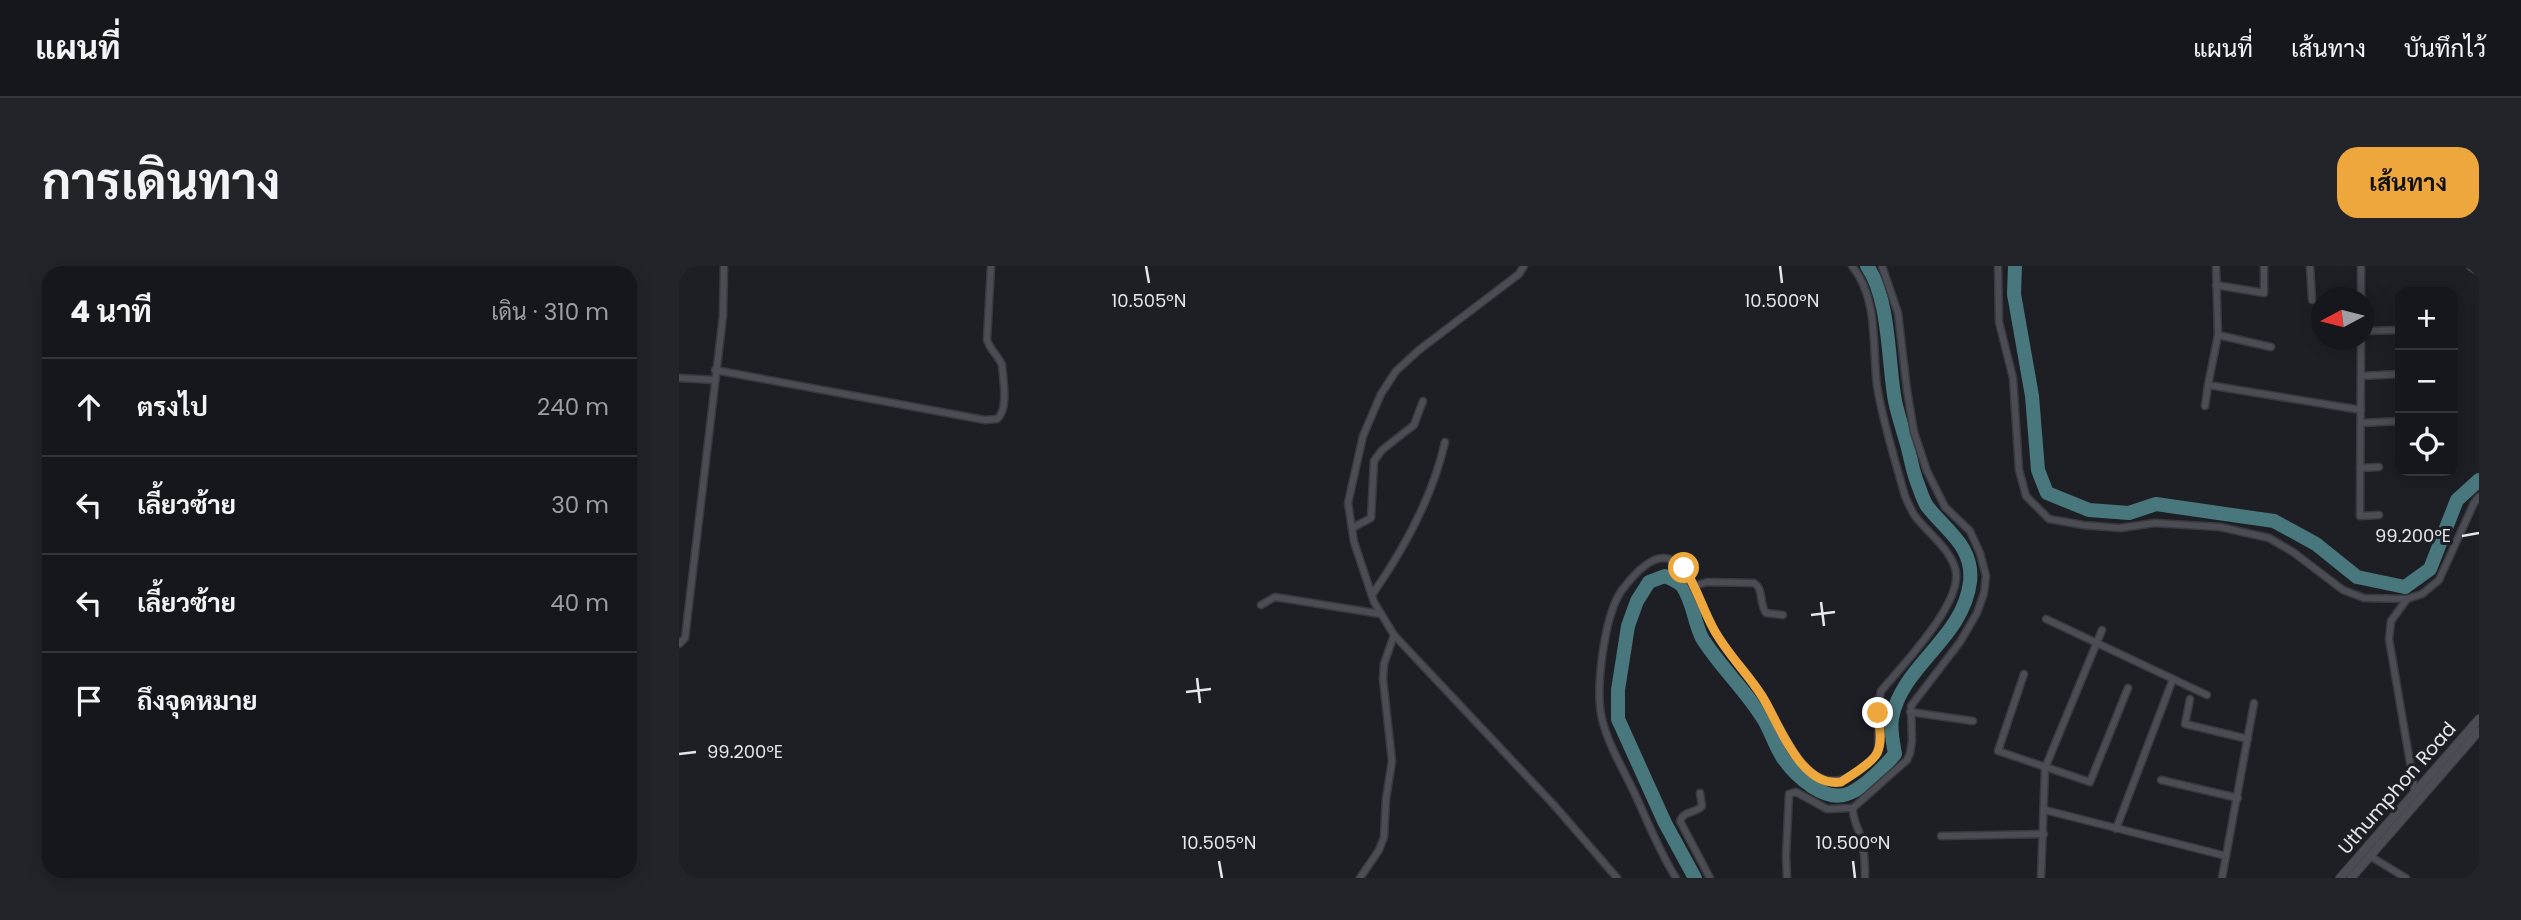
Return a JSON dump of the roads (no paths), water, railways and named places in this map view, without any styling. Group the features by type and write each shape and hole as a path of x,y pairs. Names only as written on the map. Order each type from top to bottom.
{"main road":[{"path":"2471,266 2479,271"}],"street":[{"path":"679,645 685,638 723,316 724,266"},
{"path":"715,370 985,420 997,419 1002,415 1004,406 1002,365 1000,359 990,350 987,340 991,266"},
{"path":"1524,266 1511,280 1419,350 1396,371 1381,394 1363,436 1348,503 1354,542 1372,595 1394,635 1553,805 1617,878"},
{"path":"1676,878 1615,753 1602,720 1598,692 1608,628 1618,598 1640,571 1648,563 1667,559 1684,568 1713,628 1761,695 1786,742 1801,762 1833,783 1847,778 1878,753 1881,691 1943,613 1955,587 1956,568 1946,551 1913,513 1905,496 1877,387 1871,312 1861,283 1851,266"},
{"path":"1787,878 1789,794 1795,792 1827,809 1853,808 1907,760 1912,741 1910,712 1916,697 1960,642 1977,613 1984,593 1986,576 1970,531 1945,507 1927,471 1906,390 1898,313 1882,266"},
{"path":"1999,266 2000,322 2013,378 2019,470 2025,496 2049,519 2120,528 2155,523 2220,527 2257,535 2269,538 2293,552 2343,590 2364,598 2407,600 2422,594 2439,580 2479,497"},
{"path":"2205,407 2218,335 2216,266"},
{"path":"2216,285 2264,293 2264,266"},
{"path":"2310,266 2311,287"},
{"path":"2361,267 2361,287"},
{"path":"2374,331 2395,330"},
{"path":"2218,335 2271,348"},
{"path":"2361,350 2360,516 2379,515"},
{"path":"2361,376 2395,374"},
{"path":"679,378 714,380"},
{"path":"2209,385 2361,410"},
{"path":"1352,528 1371,518 1374,461 1382,450 1414,425 1423,401"},
{"path":"2361,422 2395,421"},
{"path":"1372,595 1407,539 1440,466 1445,442"},
{"path":"2360,468 2379,467"},
{"path":"1694,586 1707,582 1754,583 1759,587 1763,610 1766,613 1783,615"},
{"path":"1261,605 1275,597 1381,614"},
{"path":"2407,600 2391,621 2389,639 2415,792"},
{"path":"2046,619 2207,695"},
{"path":"2041,878 2045,768 2102,630"},
{"path":"1360,878 1379,850 1384,837 1392,761 1383,679 1384,664 1394,635"},
{"path":"2024,674 1998,751 2090,782 2128,688"},
{"path":"2116,829 2173,679"},
{"path":"2190,699 2185,723 2248,739"},
{"path":"2222,878 2254,703"},
{"path":"1910,712 1973,721"},
{"name":"Uthumphon Road","path":"2340,878 2479,719"},
{"name":"Uthumphon Road","path":"2351,878 2479,731"},
{"path":"2161,780 2238,798"},
{"path":"1700,793 1702,806 1685,814 1680,821 1710,878"},
{"path":"1853,808 1852,815 1865,856 1865,878"},
{"path":"2045,810 2226,856"},
{"path":"1941,836 2044,834"},
{"path":"2370,856 2406,878"}],"waterway":[{"path":"1695,878 1665,823 1618,719 1618,690 1628,626 1637,601 1649,582 1665,576 1683,587 1702,638 1757,709 1783,758 1812,787 1831,795 1856,790 1895,754 1891,723 1898,699 1907,682 1945,636 1965,602 1970,582 1968,558 1957,540 1927,506 1915,477 1895,401 1884,310 1867,266"},
{"path":"2015,266 2014,294 2032,396 2038,470 2047,493 2089,510 2129,513 2156,504 2274,521 2316,544 2357,577 2405,587 2430,569 2457,500 2479,480"}]}
